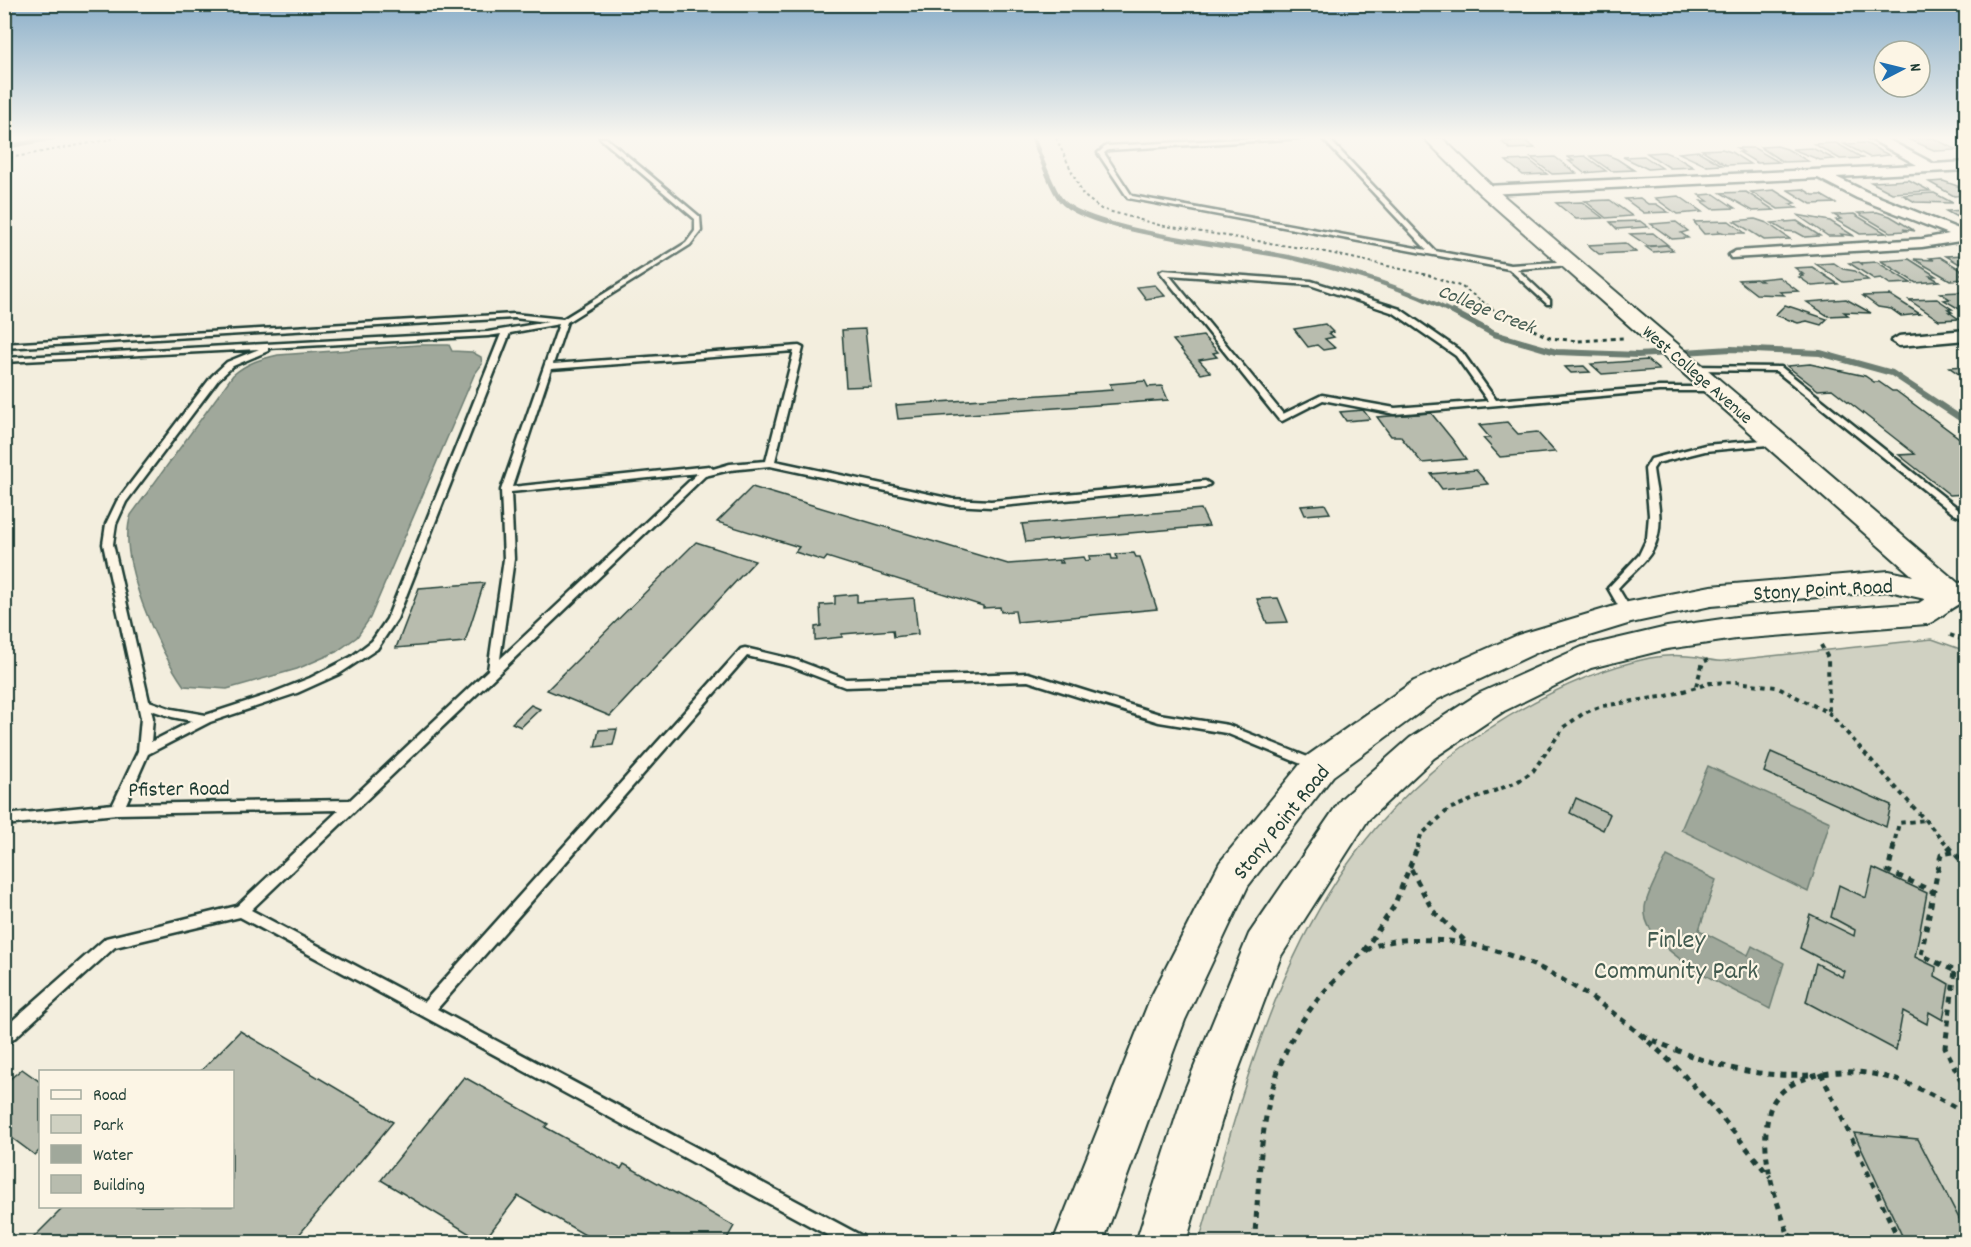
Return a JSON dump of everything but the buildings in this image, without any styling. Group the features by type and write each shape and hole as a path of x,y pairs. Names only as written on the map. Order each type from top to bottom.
{"main road":[{"name":"West College Avenue","path":"1493,196 1776,442 1961,598"},
{"name":"Stony Point Road","path":"1078,1242 1166,1014 1234,874 1320,766 1426,690 1529,643 1628,614 1711,596 1889,581 1961,598"},
{"name":"Stony Point Road","path":"1161,1242 1207,1092 1264,947 1355,809 1422,748 1492,702 1582,659 1667,638 1736,628 1927,613 1961,598"},
{"path":"1508,695 1504,685 1509,673 1552,652 1616,630 1628,614"}],"street":[{"path":"1865,196 1966,236"},
{"path":"1736,255 1922,243 1966,236"},
{"path":"1899,341 1966,335"}],"lane":[{"path":"4,360 506,332 564,321 688,244 698,231 698,218 672,196"},
{"path":"1129,196 1511,267 1572,263"},
{"path":"1379,196 1432,252"},
{"path":"1511,267 1547,302"},
{"path":"1494,403 1459,354 1397,311 1311,283 1163,272 1282,418 1322,397 1395,411 1494,403 1659,389 1716,389"},
{"path":"4,346 514,316 564,321"},
{"path":"494,672 509,559 507,490 564,321"},
{"path":"144,751 206,719 273,696 332,672 374,645 392,619 506,332"},
{"path":"117,809 144,751 147,718 108,544 111,524 123,501 215,378 239,359 282,344"},
{"path":"548,367 800,348 770,463"},
{"path":"1685,362 1778,369 1956,512 1966,516"},
{"path":"1628,614 1613,588 1634,563 1643,557 1653,539 1649,469 1654,461 1705,448 1776,442"},
{"path":"507,490 770,463 952,502 991,504 1205,484"},
{"path":"4,1038 111,942 241,911 702,474 730,467"},
{"path":"426,1011 746,652 792,663 845,683 1028,677 1159,718 1228,729 1320,766"},
{"path":"145,704 172,713 206,719"},
{"name":"Pfister Road","path":"4,820 117,809 354,805"},
{"path":"241,911 855,1242"}],"path":[{"path":"1085,196 1101,209 1159,225 1325,252 1428,275 1462,287 1496,312 1550,338 1578,341 1653,335"},
{"path":"1950,635 1966,641 1962,646"},
{"path":"1821,645 1828,658 1829,713"},
{"path":"1696,686 1703,662 1708,660"},
{"path":"1254,1242 1258,1166 1263,1125 1284,1056 1300,1021 1326,989 1364,952 1394,906 1411,868 1421,836 1432,822 1449,809 1517,783 1533,771 1564,727 1584,713 1602,705 1667,696 1696,686 1736,682 1776,687 1829,713 1966,866"},
{"path":"1926,820 1899,823 1888,872 1934,892"},
{"path":"1954,852 1941,854 1921,954 1955,971 1966,970"},
{"path":"1411,868 1418,889 1443,926 1469,945"},
{"path":"1364,952 1395,940 1430,938 1512,956 1557,976 1600,1004 1684,1075 1770,1178"},
{"path":"1955,971 1945,1047 1966,1091"},
{"path":"1636,1033 1697,1062 1728,1071 1784,1077 1839,1071 1894,1080 1925,1090 1966,1114"},
{"path":"1821,1073 1900,1242"},
{"path":"1791,1242 1770,1178 1769,1113 1777,1096 1790,1084 1813,1074"},
{"path":"1788,1234 1802,1242"}],"green space":[{"name":"Finley Community Park","path":"1932,639 1966,651 1966,1242 1199,1242 1242,1095 1266,1025 1294,958 1327,895 1369,836 1421,781 1484,732 1523,708 1585,678 1628,663 1655,657 1674,656 1724,661"}],"water":[{"path":"418,345 449,345 452,351 472,352 481,357 482,364 474,375 370,618 357,637 336,652 297,669 227,689 184,686 152,628 135,579 129,555 128,533 131,515 233,375 243,367 278,355"},
{"path":"1708,766 1830,822 1808,892 1681,830"},
{"path":"1667,856 1716,880 1699,930 1748,955 1752,946 1784,963 1770,1009 1694,968 1658,939 1647,923 1646,901"}],"waterway":[{"name":"College Creek","path":"1058,196 1077,212 1102,221 1135,230 1274,254 1338,269 1398,289 1456,314"},
{"name":"College Creek","path":"1453,312 1494,334 1556,352 1638,355 1731,349 1820,353 1892,373 1966,422"}]}
